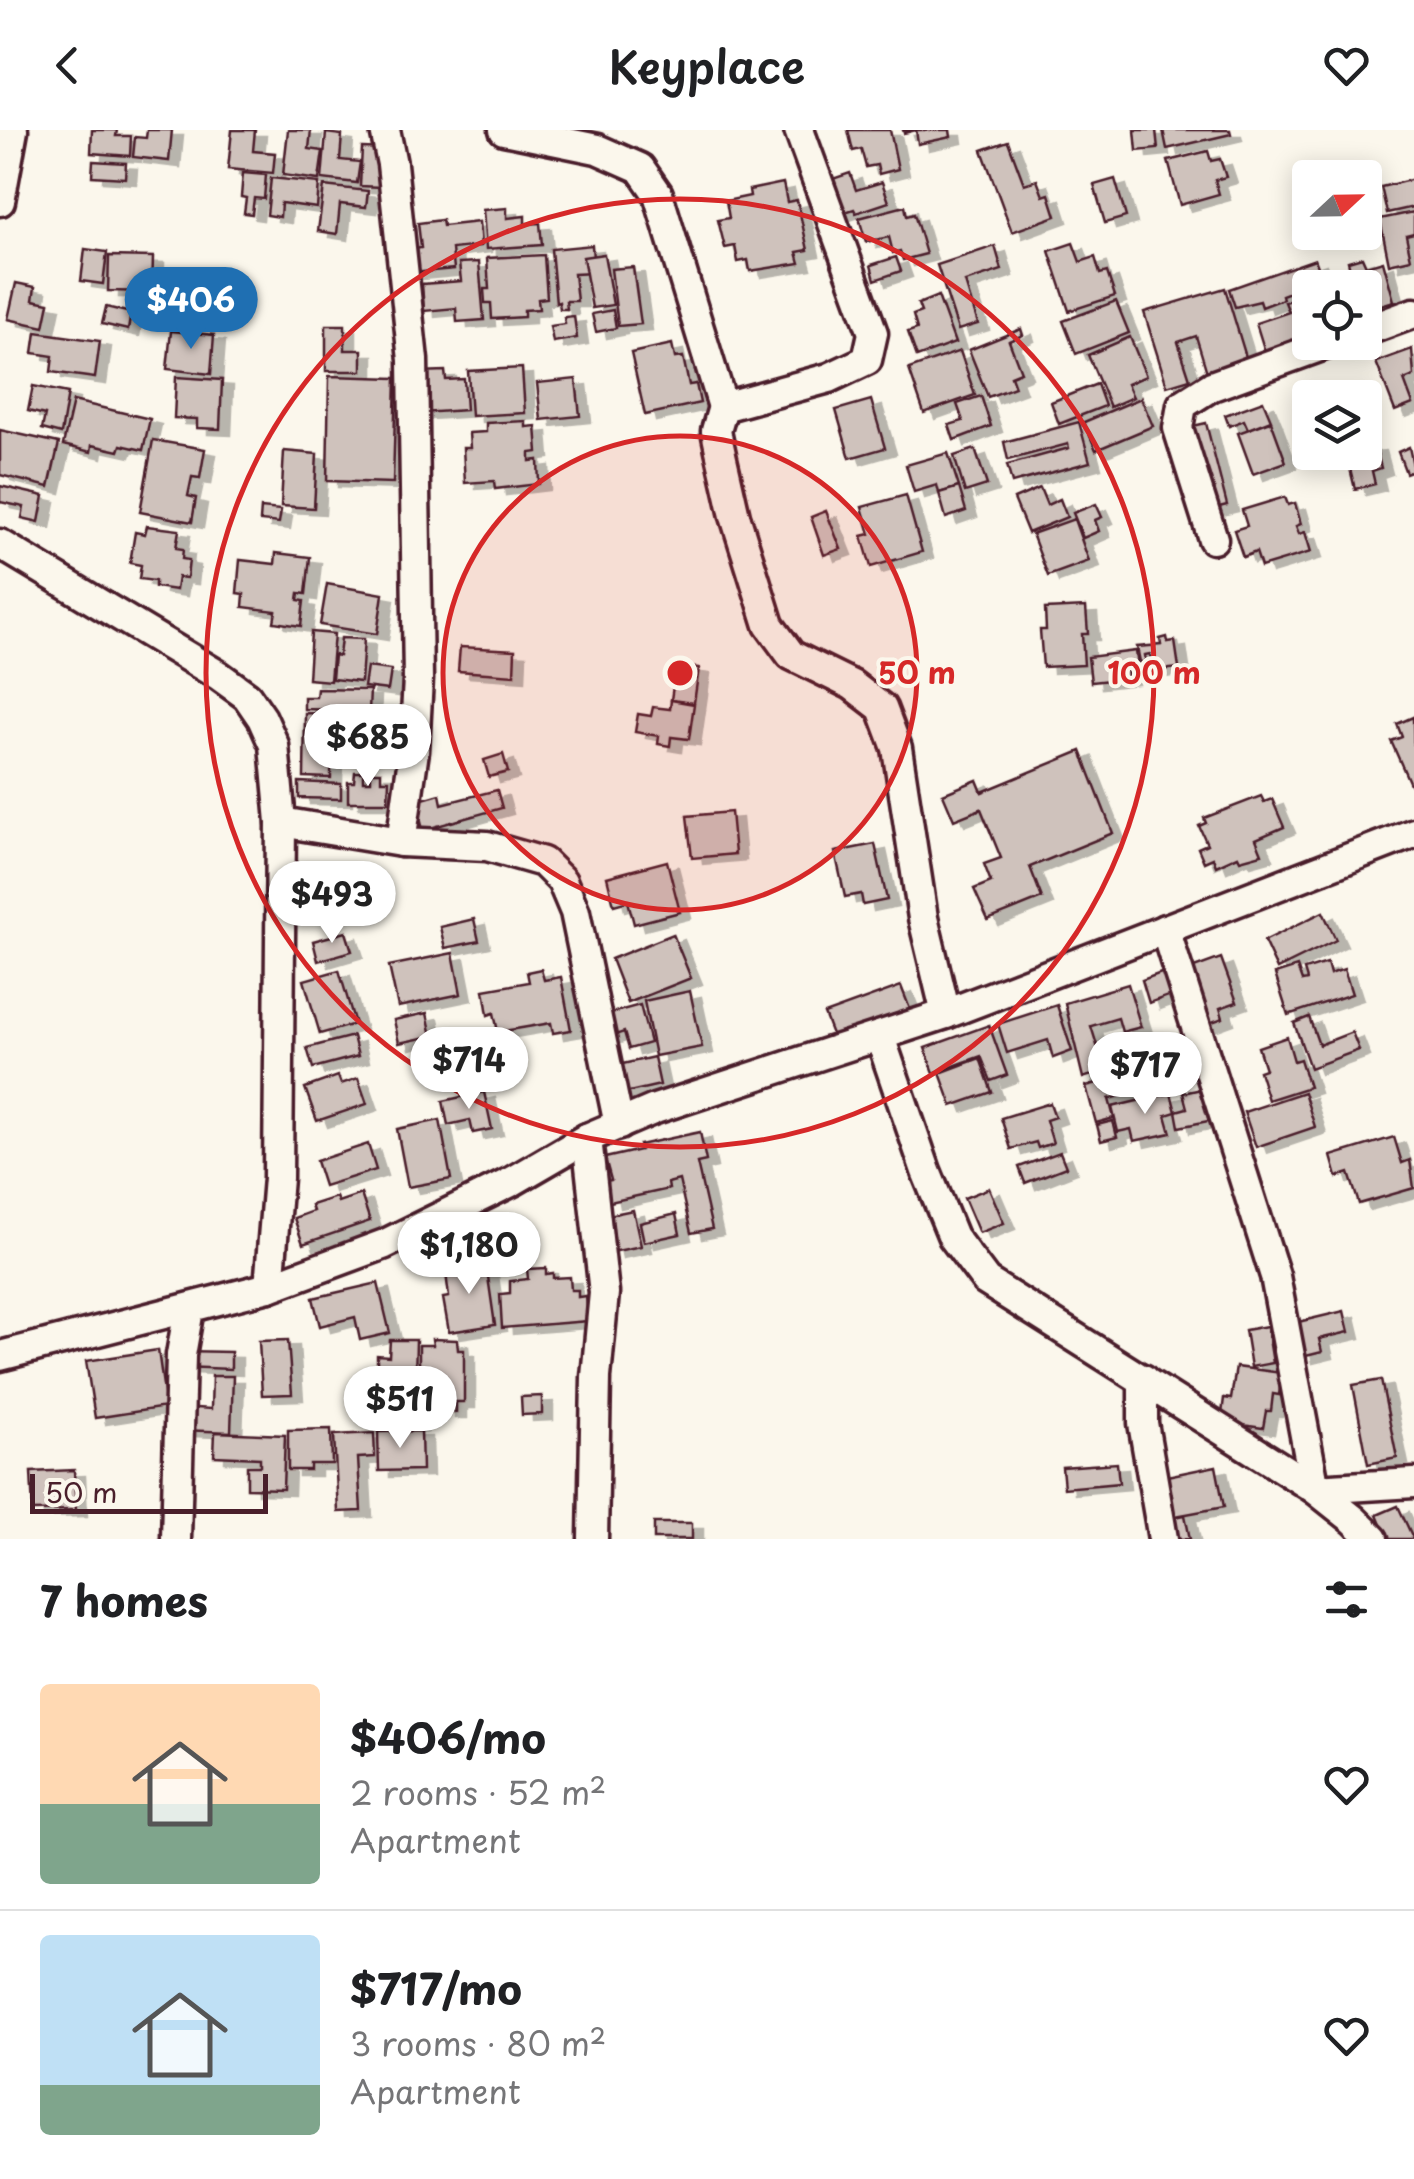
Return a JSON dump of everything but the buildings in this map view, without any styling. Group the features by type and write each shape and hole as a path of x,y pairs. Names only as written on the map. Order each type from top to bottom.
{"street":[{"path":"0,201 13,130"},
{"path":"385,130 414,360 418,678 414,751 401,842"},
{"path":"504,130 597,149 640,168 658,194 724,407 716,430 720,450 768,626 791,655 852,685 882,708 897,748 924,918 946,1014"},
{"path":"724,407 829,378 867,360 872,333 799,130"},
{"path":"1382,325 1414,313"},
{"path":"1213,539 1178,428 1182,406 1212,386 1292,357"},
{"path":"0,544 120,614 247,696 274,745 281,822 278,1178 269,1287"},
{"path":"281,822 401,842 488,846 542,862 562,881 576,912 619,1126"},
{"path":"0,1356 269,1287 385,1244 513,1181 587,1138 656,1109 946,1014 1414,833"},
{"path":"1165,929 1275,1276 1314,1488"},
{"path":"880,1037 926,1171 954,1237 986,1281 1314,1488 1373,1539"},
{"path":"587,1138 604,1294 596,1377 593,1539"},
{"path":"176,1539 181,1355 189,1309"},
{"path":"1143,1379 1144,1423 1163,1539"},
{"path":"1314,1488 1414,1482"}]}
